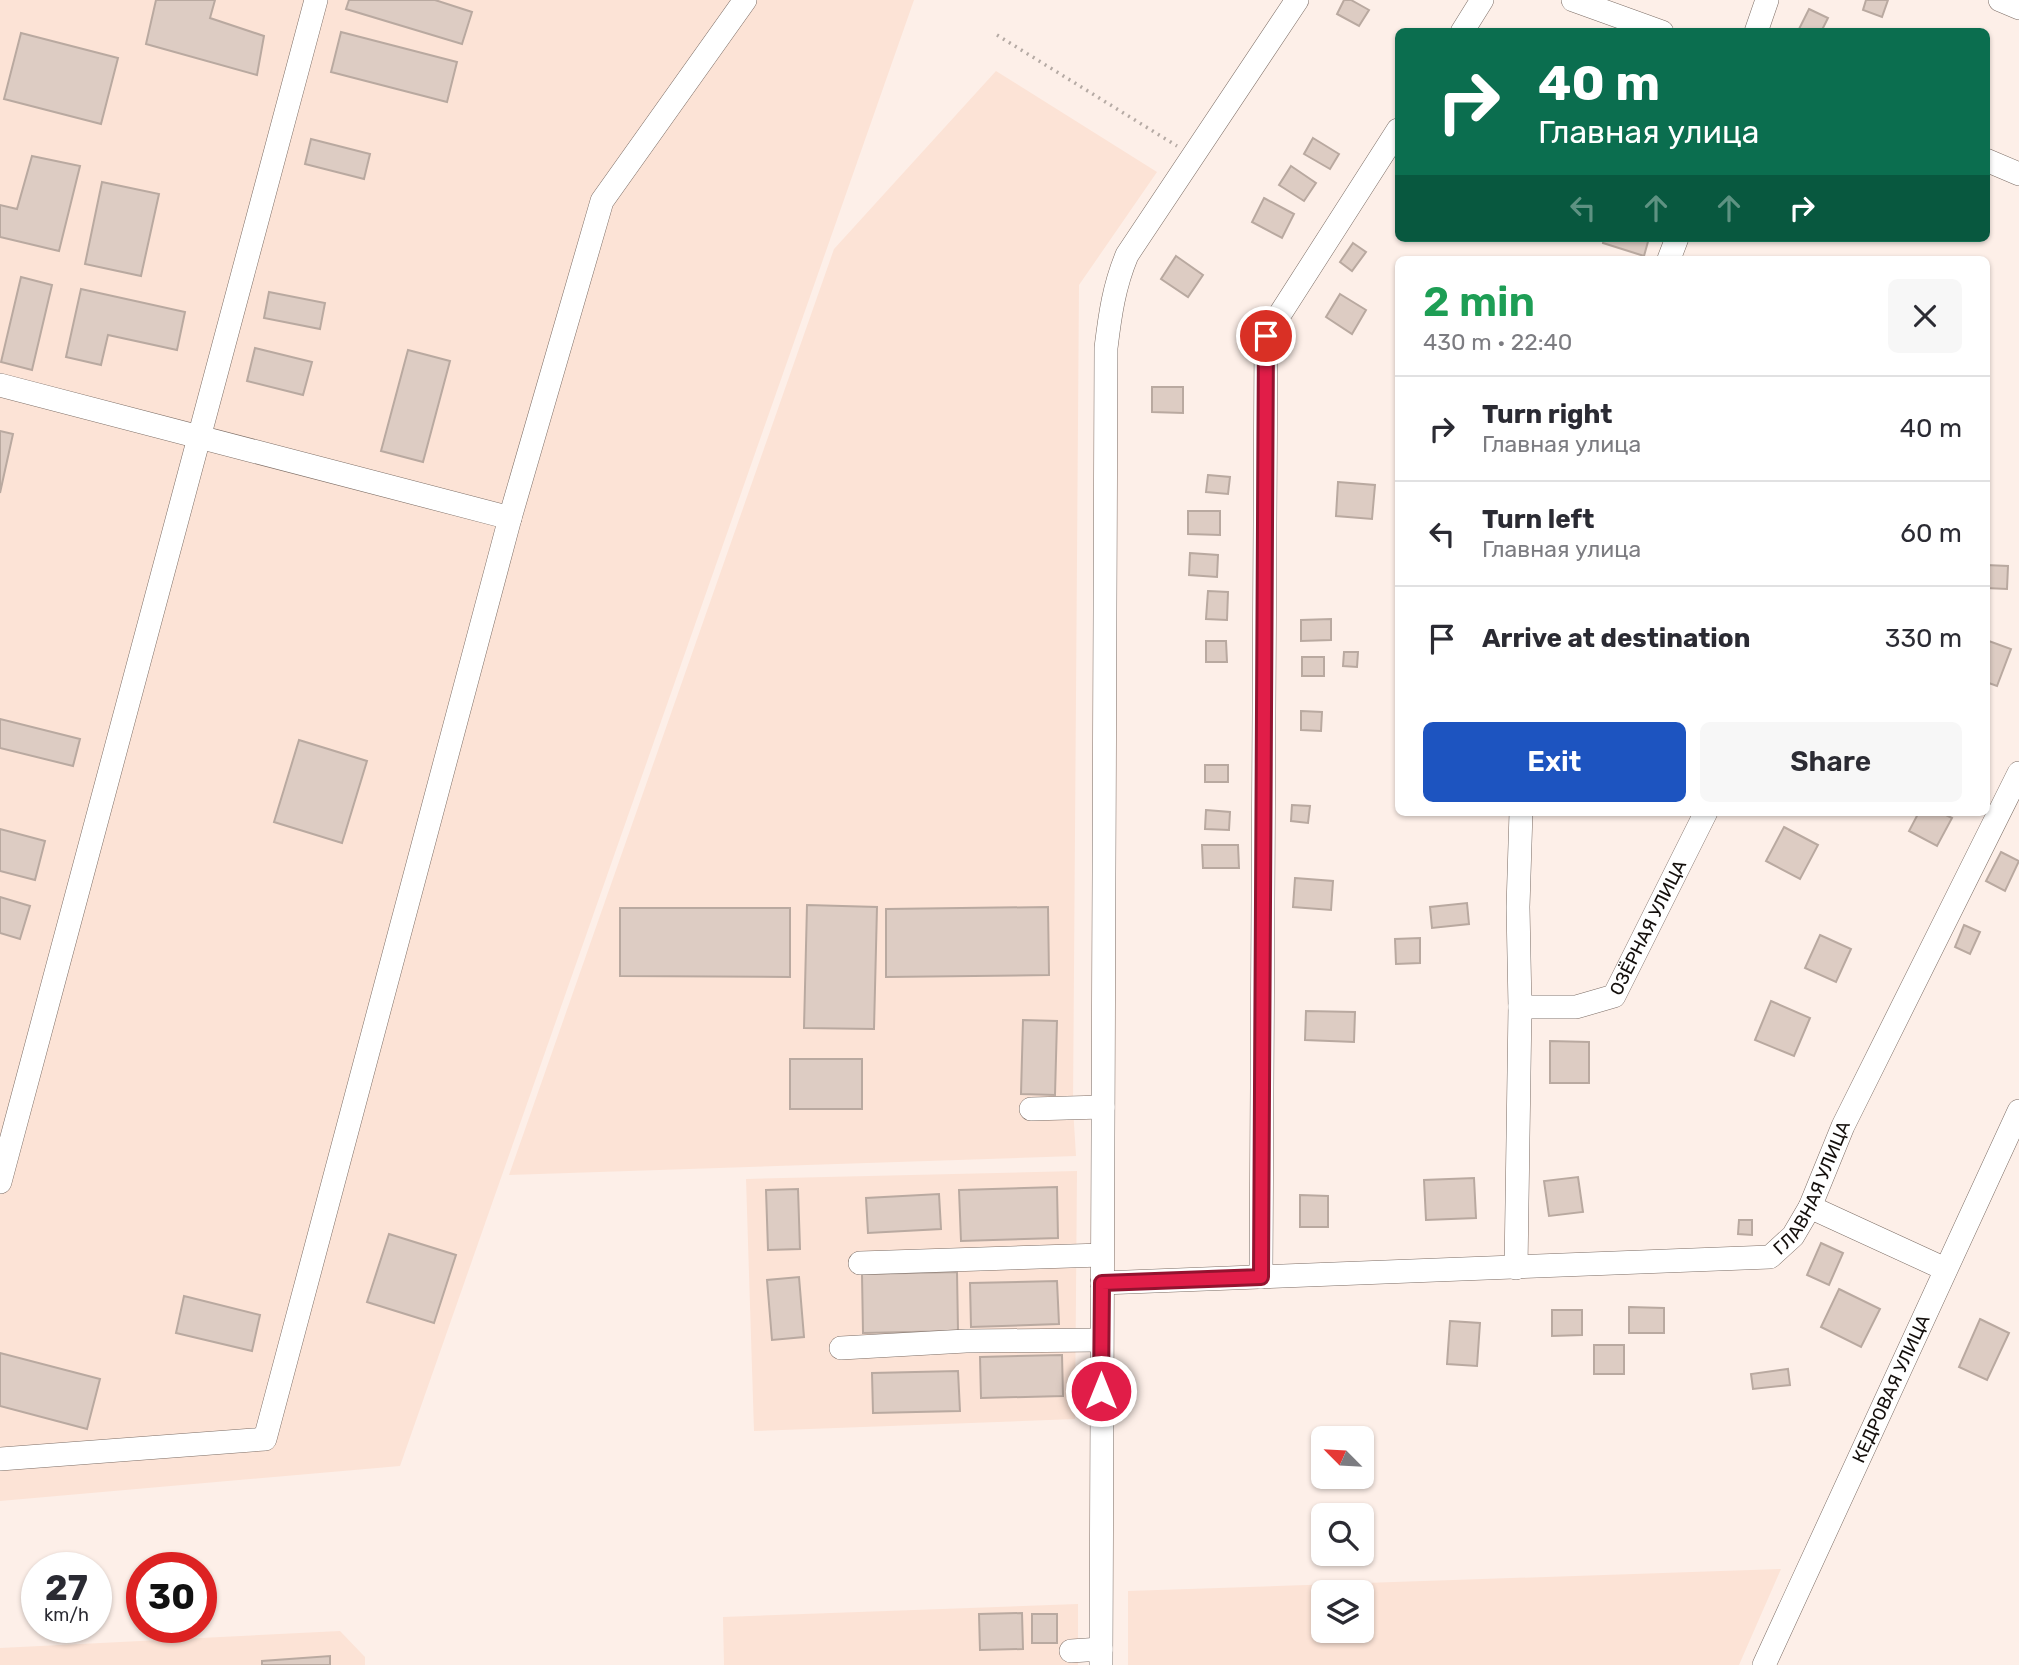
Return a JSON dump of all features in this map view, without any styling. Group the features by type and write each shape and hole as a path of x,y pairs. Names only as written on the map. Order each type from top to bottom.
{"street":[{"path":"0,1182 316,0"},
{"path":"0,1459 265,1439 510,518 602,201 745,0"},
{"path":"1071,1651 1101,1657 1106,348 1110,311 1116,281 1127,255 1297,0"},
{"path":"1464,28 1482,0"},
{"path":"1573,0 1651,28"},
{"path":"1757,28 1767,0"},
{"path":"2000,0 2019,8"},
{"path":"1261,1277 1266,336 1395,136"},
{"path":"1990,162 2019,174"},
{"path":"0,385 510,518"},
{"name":"ГЛАВНАЯ УЛИЦА","path":"1102,1283 1770,1257 1793,1236 1810,1207 1843,1126 2019,772"},
{"path":"1517,1268 1520,1007 1518,906 1521,816"},
{"name":"ОЗЁРНАЯ УЛИЦА","path":"1520,1007 1576,1007 1614,996 1704,816"},
{"path":"1031,1109 1102,1107"},
{"name":"КЕДРОВАЯ УЛИЦА","path":"1764,1665 2019,1111"},
{"path":"1810,1207 1945,1269"},
{"path":"860,1263 1102,1255"},
{"path":"841,1348 966,1341 1101,1340"}],"path":[{"path":"997,35 1188,152"}],"shaded area":[{"path":"0,0 914,0 400,1466 0,1501"},
{"path":"996,71 1157,172 1079,285 1073,1107 1076,1156 509,1175 834,249"},
{"path":"1077,1171 1075,1419 754,1431 746,1179"},
{"path":"1781,1569 1739,1665 1128,1665 1128,1591 1311,1585 1311,1643 1374,1643 1374,1583"},
{"path":"1078,1604 1078,1665 724,1665 723,1617"},
{"path":"340,1631 365,1657 365,1665 0,1665 0,1648 126,1642 217,1643 217,1637"}],"building":[{"path":"156,0 215,0 210,18 264,36 257,75 146,44"},
{"path":"349,0 435,0 472,12 462,44 346,9"},
{"path":"1344,0 1351,0 1369,10 1359,26 1337,14"},
{"path":"1866,0 1888,0 1882,17 1863,10"},
{"path":"1809,9 1828,18 1823,28 1800,28"},
{"path":"341,32 457,62 447,102 331,72"},
{"path":"21,33 118,58 101,124 4,99"},
{"path":"1313,138 1339,154 1330,169 1304,154"},
{"path":"311,139 370,154 364,179 305,164"},
{"path":"32,156 80,166 59,251 0,237 0,205 17,209"},
{"path":"1291,166 1316,183 1304,201 1279,185"},
{"path":"102,182 159,194 141,276 85,264"},
{"path":"1264,198 1294,214 1282,238 1252,222"},
{"path":"1603,242 1648,242 1644,256"},
{"path":"1353,243 1366,252 1352,271 1340,262"},
{"path":"1176,256 1203,275 1188,297 1161,279"},
{"path":"21,277 52,285 32,370 1,362"},
{"path":"81,289 185,312 177,350 108,335 101,365 66,357"},
{"path":"269,292 325,303 320,329 264,318"},
{"path":"1340,294 1366,310 1352,334 1326,317"},
{"path":"255,348 312,362 303,395 247,381"},
{"path":"408,350 450,361 423,462 381,451"},
{"path":"1152,387 1183,387 1183,413 1152,412"},
{"path":"0,431 13,434 0,493"},
{"path":"1208,475 1230,477 1228,494 1206,492"},
{"path":"1338,482 1375,485 1372,519 1336,516"},
{"path":"1188,511 1220,511 1220,535 1188,534"},
{"path":"1190,553 1218,555 1217,577 1189,575"},
{"path":"1990,565 2008,566 2007,589 1990,588"},
{"path":"1208,591 1228,592 1227,620 1206,619"},
{"path":"1331,619 1331,640 1301,641 1301,620"},
{"path":"1206,641 1226,641 1227,662 1206,662"},
{"path":"1990,641 2011,649 1997,686 1990,683"},
{"path":"1344,652 1358,652 1357,667 1343,666"},
{"path":"1302,657 1324,657 1324,676 1302,676"},
{"path":"1301,711 1322,712 1321,731 1301,730"},
{"path":"0,719 80,739 73,766 0,748"},
{"path":"299,740 367,761 342,843 274,822"},
{"path":"1205,765 1228,765 1228,782 1205,782"},
{"path":"1292,805 1310,806 1308,823 1291,821"},
{"path":"1206,810 1230,812 1229,830 1205,829"},
{"path":"1917,816 1952,818 1937,846 1909,831"},
{"path":"1784,827 1818,845 1800,879 1766,861"},
{"path":"0,829 45,841 35,880 0,871"},
{"path":"1202,845 1238,845 1239,868 1203,868"},
{"path":"2001,852 2019,861 2005,891 1986,881"},
{"path":"1295,878 1333,881 1331,910 1293,907"},
{"path":"0,897 30,906 20,939 0,933"},
{"path":"1467,903 1469,924 1432,928 1430,907"},
{"path":"807,905 877,907 874,1029 804,1028"},
{"path":"1048,907 1049,975 886,977 886,909"},
{"path":"620,908 790,908 790,977 620,976"},
{"path":"1964,925 1980,932 1970,954 1955,947"},
{"path":"1820,935 1851,949 1836,982 1805,968"},
{"path":"1420,938 1420,963 1396,964 1395,939"},
{"path":"1771,1001 1810,1018 1794,1056 1755,1040"},
{"path":"1306,1011 1355,1012 1354,1042 1305,1040"},
{"path":"1023,1020 1057,1021 1055,1095 1021,1094"},
{"path":"1550,1041 1589,1042 1589,1083 1550,1083"},
{"path":"790,1059 862,1059 862,1109 790,1109"},
{"path":"1578,1177 1583,1212 1549,1216 1544,1181"},
{"path":"1474,1178 1476,1218 1426,1220 1424,1180"},
{"path":"1057,1187 1058,1238 961,1241 959,1190"},
{"path":"798,1189 800,1249 768,1250 766,1190"},
{"path":"939,1194 941,1229 868,1233 866,1198"},
{"path":"1300,1195 1328,1196 1328,1227 1300,1227"},
{"path":"1739,1220 1752,1220 1752,1235 1738,1234"},
{"path":"389,1234 456,1255 434,1323 367,1302"},
{"path":"1821,1243 1843,1253 1829,1285 1807,1275"},
{"path":"957,1272 958,1331 863,1333 862,1274"},
{"path":"799,1277 804,1337 772,1340 767,1280"},
{"path":"1057,1281 1059,1324 971,1327 970,1283"},
{"path":"1839,1289 1880,1309 1861,1347 1821,1327"},
{"path":"184,1296 260,1315 252,1351 176,1333"},
{"path":"1629,1307 1664,1308 1664,1333 1629,1333"},
{"path":"1552,1310 1582,1310 1582,1335 1552,1336"},
{"path":"1980,1319 2009,1333 1987,1380 1959,1367"},
{"path":"1450,1321 1480,1323 1477,1366 1447,1364"},
{"path":"1594,1345 1624,1345 1624,1374 1594,1374"},
{"path":"0,1353 100,1379 87,1429 0,1406"},
{"path":"1062,1355 1063,1396 981,1398 980,1357"},
{"path":"1788,1369 1790,1385 1753,1389 1751,1374"},
{"path":"958,1371 960,1411 873,1413 872,1373"},
{"path":"1022,1613 1023,1649 980,1650 979,1614"},
{"path":"1032,1614 1057,1614 1057,1643 1032,1643"},
{"path":"330,1656 330,1665 262,1665 262,1661"}],"route":[{"path":"1101,1391 1102,1283 1261,1277 1266,336"}]}
